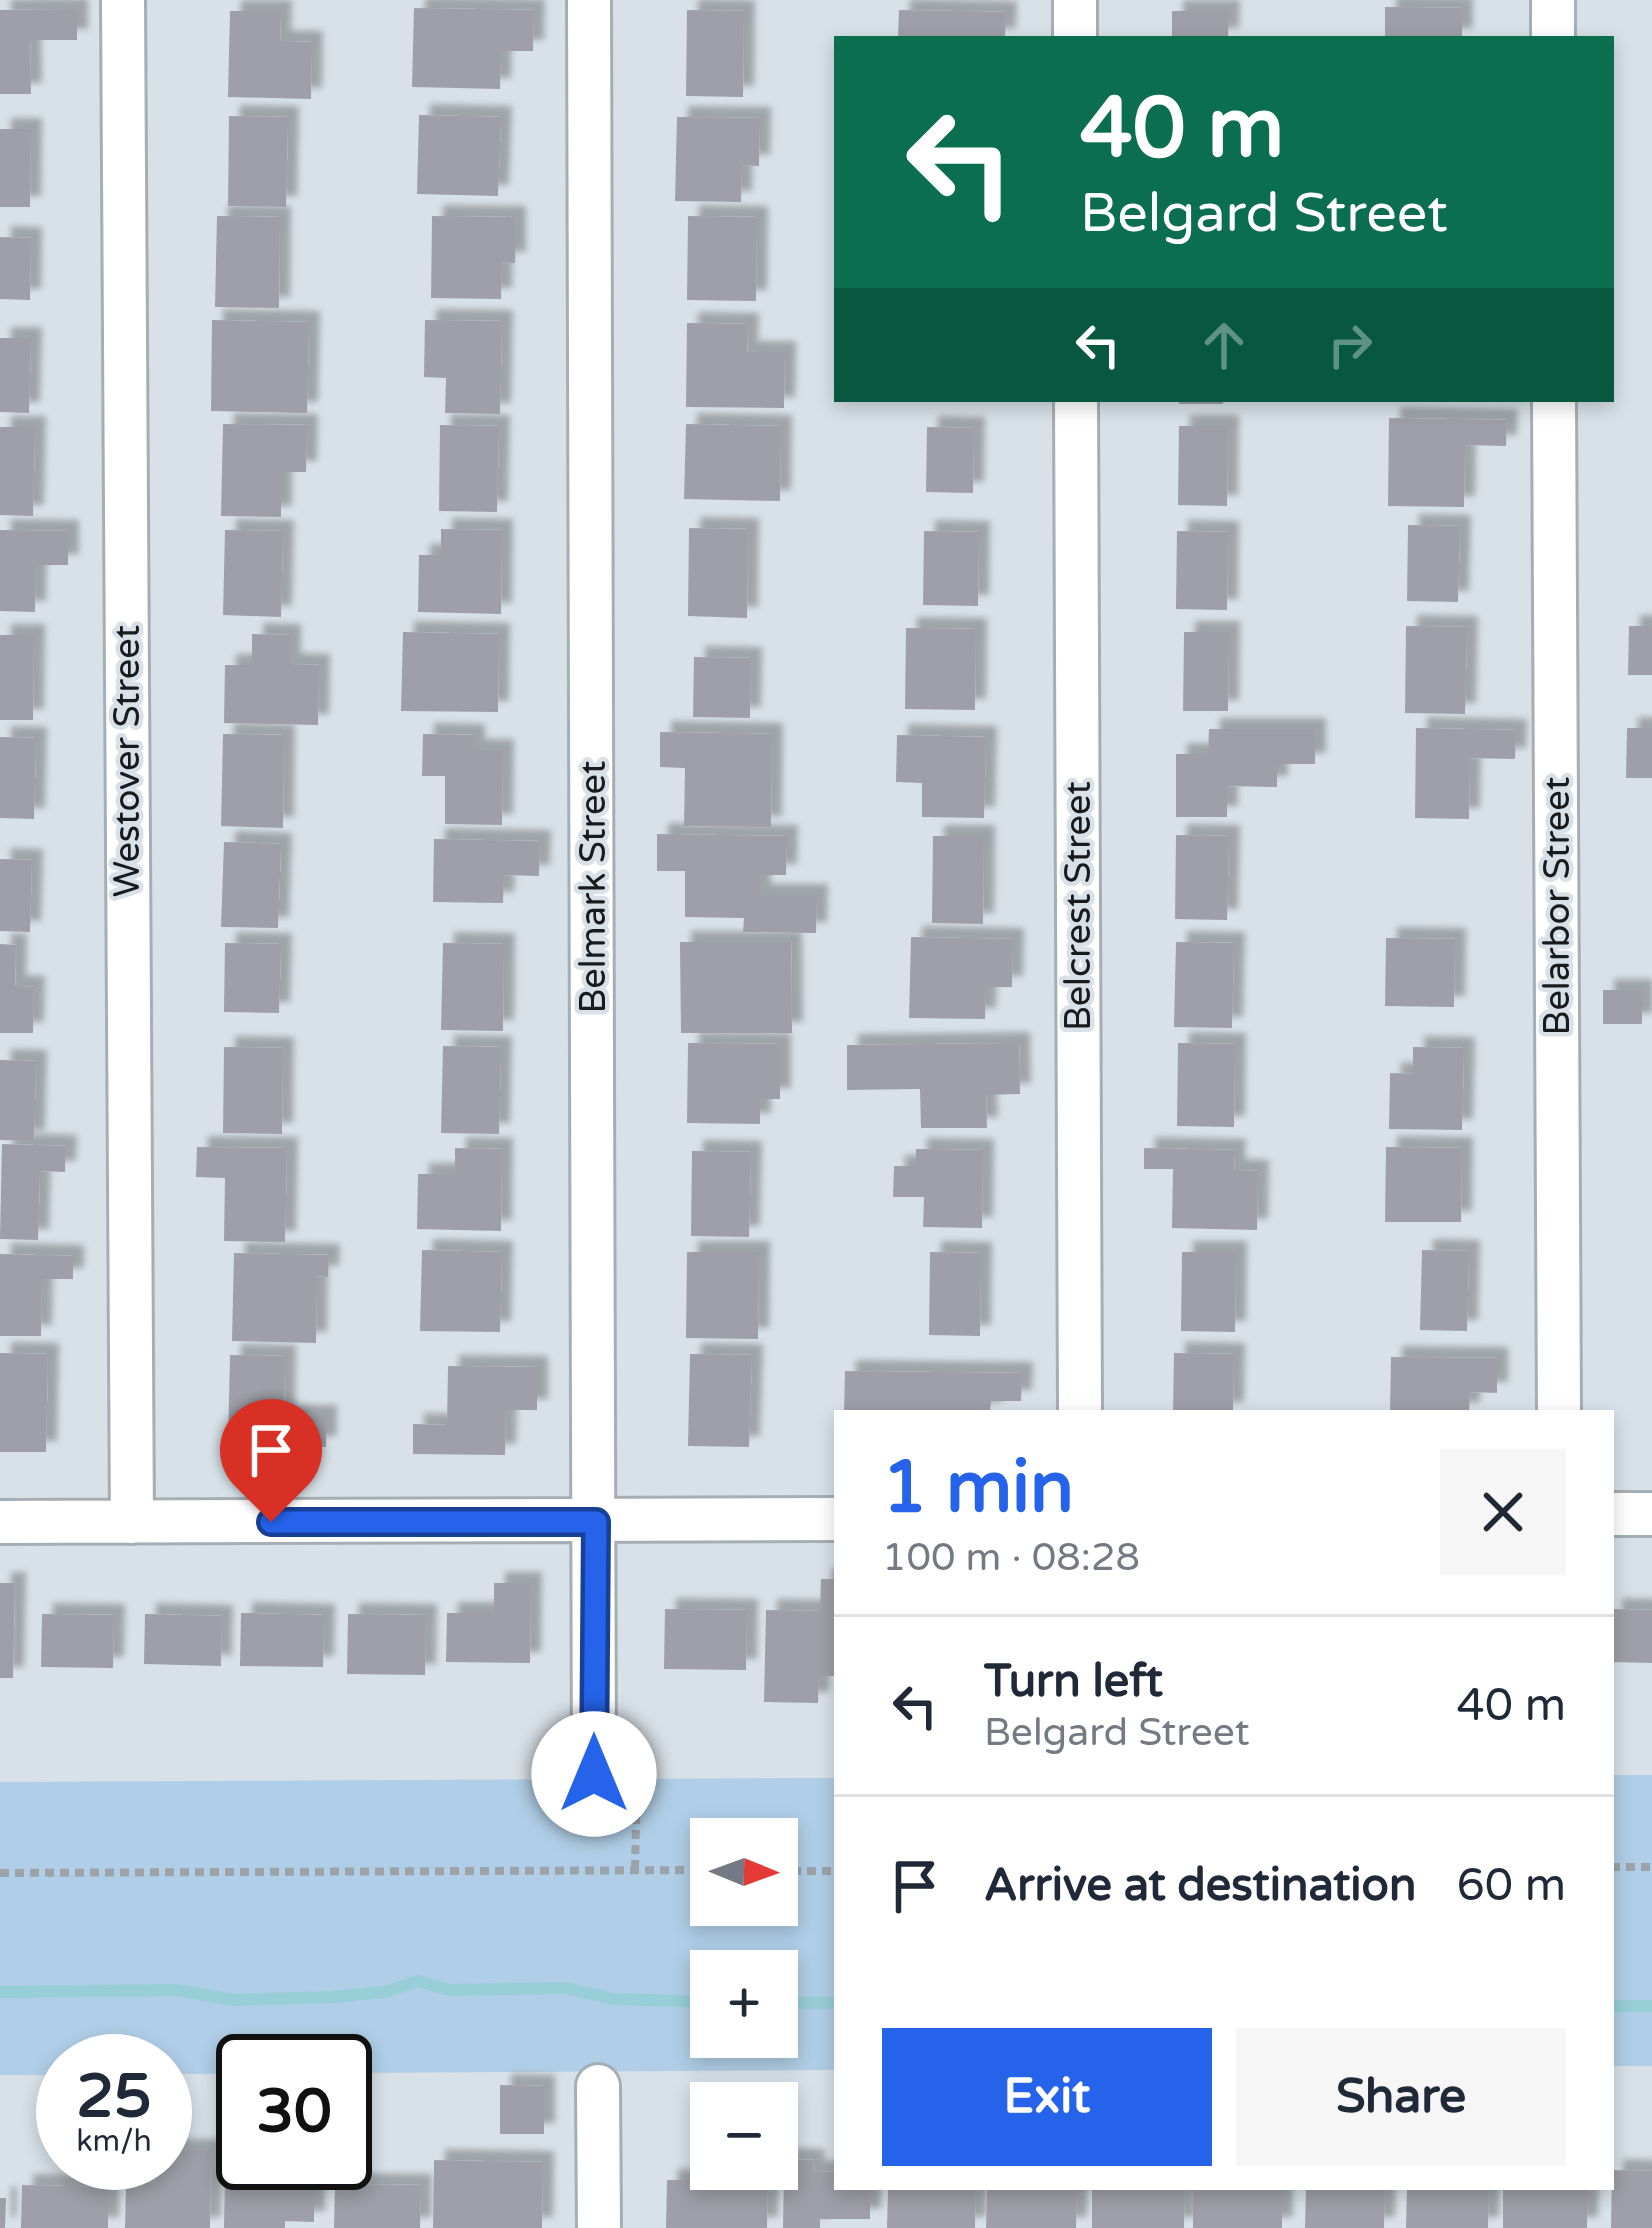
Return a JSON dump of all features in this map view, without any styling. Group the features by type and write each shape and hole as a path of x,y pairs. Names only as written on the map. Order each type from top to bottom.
{"street":[{"name":"Westover Street","path":"123,0 132,1522"},
{"name":"Belmark Street","path":"589,0 594,1769"},
{"path":"1075,0 1075,36"},
{"path":"1553,0 1553,36"},
{"name":"Belcrest Street","path":"1076,402 1080,1410"},
{"name":"Belarbor Street","path":"1555,402 1558,1410"},
{"path":"1614,1514 1652,1514"},
{"path":"0,1522 834,1519"},
{"path":"598,2086 599,2228"}],"path":[{"path":"594,1769 626,1765 637,1769 635,1869"},
{"path":"1614,1868 1652,1867"},
{"path":"0,1873 690,1870"},
{"path":"798,1870 834,1871"}],"shaded area":[{"path":"1614,1775 1652,1775 1652,2066 1614,2066"},
{"path":"834,1778 834,2070 372,2073 372,2034 216,2034 216,2074 192,2074 192,2034 36,2034 36,2075 0,2075 0,1782"}],"building":[{"path":"1385,7 1462,8 1462,36 1385,36"},
{"path":"414,8 534,10 533,51 501,51 500,89 412,87"},
{"path":"77,9 77,40 30,40 31,94 0,94 0,10"},
{"path":"687,10 744,11 743,97 686,96"},
{"path":"899,10 1006,12 1005,36 898,36"},
{"path":"230,11 281,11 280,41 312,42 311,99 228,97"},
{"path":"1172,11 1229,11 1228,36 1172,36"},
{"path":"419,115 501,117 498,196 417,194"},
{"path":"229,116 288,117 286,207 228,206"},
{"path":"677,117 760,118 759,166 742,165 741,202 675,201"},
{"path":"0,129 31,129 30,207 0,207"},
{"path":"217,216 280,217 279,308 215,307"},
{"path":"432,216 515,217 515,263 502,262 501,299 431,298"},
{"path":"688,216 757,217 756,301 687,300"},
{"path":"0,237 31,238 30,300 0,299"},
{"path":"212,320 309,322 307,413 211,411"},
{"path":"425,320 502,321 500,414 445,413 446,378 424,377"},
{"path":"687,323 748,324 747,352 785,352 784,408 686,407"},
{"path":"0,338 31,338 29,413 0,412"},
{"path":"1389,418 1507,420 1506,446 1465,445 1464,507 1388,506"},
{"path":"223,424 307,425 306,472 281,472 281,517 221,516"},
{"path":"686,424 781,426 780,501 684,499"},
{"path":"440,425 499,426 497,512 439,511"},
{"path":"1179,426 1228,426 1227,506 1178,505"},
{"path":"0,427 35,427 33,516 0,515"},
{"path":"927,427 974,428 973,493 926,492"},
{"path":"1408,525 1460,526 1458,602 1407,601"},
{"path":"689,528 748,529 747,618 688,616"},
{"path":"441,529 502,530 501,614 418,612 419,555 441,555"},
{"path":"0,530 68,531 68,565 36,565 35,612 0,611"},
{"path":"225,530 283,531 281,617 223,615"},
{"path":"924,531 979,532 978,606 923,605"},
{"path":"1177,531 1228,532 1227,610 1176,609"},
{"path":"1406,626 1467,627 1465,714 1405,713"},
{"path":"1629,626 1652,626 1652,675 1628,675"},
{"path":"906,628 976,629 975,710 905,709"},
{"path":"403,632 499,634 498,712 401,711"},
{"path":"1184,632 1229,632 1228,711 1183,711"},
{"path":"252,634 290,635 290,664 319,665 318,725 224,723 225,665 252,665"},
{"path":"0,635 34,635 33,720 0,720"},
{"path":"694,657 751,658 750,718 693,717"},
{"path":"1416,728 1516,730 1515,759 1470,758 1469,819 1415,818"},
{"path":"1627,728 1652,728 1652,778 1626,778"},
{"path":"1209,729 1315,729 1315,764 1277,764 1277,787 1227,786 1227,817 1176,817 1176,754 1208,754"},
{"path":"660,732 772,734 771,827 684,826 685,768 660,767"},
{"path":"223,734 284,735 283,828 221,826"},
{"path":"423,734 474,735 474,750 503,750 502,825 445,824 445,776 422,776"},
{"path":"897,735 986,737 984,818 922,817 922,783 896,782"},
{"path":"0,737 36,738 34,819 0,818"},
{"path":"657,834 787,836 786,875 760,875 760,895 817,895 816,933 743,932 744,918 685,917 685,871 657,871"},
{"path":"1176,835 1229,836 1227,920 1175,919"},
{"path":"933,836 984,836 983,924 932,923"},
{"path":"434,839 540,841 539,876 504,875 503,903 433,902"},
{"path":"224,842 281,844 278,928 221,927"},
{"path":"0,859 32,860 30,932 0,931"},
{"path":"911,937 1013,939 1012,987 986,987 985,1019 909,1018"},
{"path":"1386,938 1455,939 1454,1007 1385,1006"},
{"path":"680,942 791,942 792,1033 681,1033"},
{"path":"1176,942 1234,943 1232,1028 1174,1027"},
{"path":"225,943 281,944 279,1013 224,1012"},
{"path":"443,943 504,944 503,1031 441,1030"},
{"path":"0,944 16,945 15,986 34,987 33,1033 0,1033"},
{"path":"1603,990 1642,990 1642,1024 1603,1024"},
{"path":"688,1043 780,1044 780,1099 760,1099 760,1124 687,1123"},
{"path":"1019,1043 1020,1094 986,1095 987,1128 921,1128 920,1089 847,1090 847,1045"},
{"path":"1178,1043 1235,1044 1234,1127 1177,1126"},
{"path":"443,1046 501,1047 499,1134 441,1133"},
{"path":"224,1047 283,1048 282,1134 223,1133"},
{"path":"1413,1047 1464,1048 1462,1130 1389,1129 1390,1073 1413,1074"},
{"path":"0,1060 36,1061 34,1141 0,1140"},
{"path":"2,1144 66,1146 65,1172 40,1171 38,1240 0,1239"},
{"path":"197,1147 287,1148 285,1242 224,1241 225,1178 196,1177"},
{"path":"1386,1147 1462,1148 1461,1222 1385,1222"},
{"path":"455,1148 502,1149 501,1231 417,1229 418,1174 455,1174"},
{"path":"1144,1148 1235,1150 1234,1170 1258,1171 1257,1230 1172,1228 1173,1169 1144,1169"},
{"path":"916,1149 983,1150 982,1228 923,1227 924,1197 893,1197 894,1166 916,1166"},
{"path":"692,1151 751,1152 749,1237 691,1236"},
{"path":"422,1250 502,1252 500,1332 420,1331"},
{"path":"1422,1250 1469,1251 1467,1331 1420,1330"},
{"path":"687,1252 759,1252 758,1339 686,1338"},
{"path":"930,1252 981,1253 980,1336 929,1335"},
{"path":"1182,1252 1236,1252 1235,1332 1181,1331"},
{"path":"234,1253 329,1255 328,1277 317,1276 316,1343 232,1341"},
{"path":"0,1254 73,1256 73,1279 42,1279 41,1336 0,1336"},
{"path":"0,1353 48,1354 46,1452 0,1452"},
{"path":"1174,1353 1234,1354 1233,1410 1173,1410"},
{"path":"690,1354 752,1355 749,1447 688,1446"},
{"path":"230,1355 285,1356 284,1416 326,1416 326,1447 228,1445"},
{"path":"1391,1357 1497,1358 1497,1393 1470,1392 1469,1410 1390,1410"},
{"path":"448,1366 537,1367 537,1410 506,1410 505,1455 413,1454 413,1424 447,1425"},
{"path":"845,1371 1022,1373 1021,1401 991,1401 990,1410 844,1410"},
{"path":"821,1579 834,1579 834,1676 819,1676 818,1703 764,1702 766,1610 820,1611"},
{"path":"0,1583 15,1583 13,1678 0,1678"},
{"path":"494,1583 531,1583 530,1663 446,1662 447,1613 494,1613"},
{"path":"665,1609 747,1610 746,1670 664,1669"},
{"path":"1614,1609 1652,1610 1652,1663 1614,1662"},
{"path":"241,1613 324,1615 323,1667 240,1666"},
{"path":"42,1614 114,1615 113,1668 41,1667"},
{"path":"145,1614 222,1616 221,1666 144,1664"},
{"path":"348,1614 426,1615 425,1675 347,1674"},
{"path":"500,2085 544,2086 544,2134 500,2134"},
{"path":"192,2150 211,2150 210,2228 125,2228 126,2190 192,2190"},
{"path":"798,2159 814,2160 813,2171 834,2172 834,2190 870,2190 870,2219 820,2219 820,2228 783,2228 784,2190 798,2190"},
{"path":"434,2160 543,2162 542,2228 433,2228"},
{"path":"1614,2170 1652,2171 1652,2228 1611,2228"},
{"path":"667,2180 690,2180 690,2190 768,2190 767,2228 666,2228"},
{"path":"22,2185 36,2185 36,2190 108,2190 108,2228 21,2228"},
{"path":"421,2185 420,2228 334,2228 335,2190"},
{"path":"225,2190 314,2190 314,2222 285,2221 285,2228 224,2228"},
{"path":"888,2190 976,2190 975,2228 887,2228"},
{"path":"987,2190 1077,2190 1076,2228 986,2228"},
{"path":"1092,2190 1185,2190 1184,2228 1092,2228"},
{"path":"1193,2190 1282,2190 1282,2228 1193,2228"},
{"path":"1306,2190 1385,2190 1384,2228 1305,2228"},
{"path":"1407,2190 1489,2190 1488,2228 1406,2228"},
{"path":"1503,2190 1588,2190 1587,2228 1503,2228"},
{"path":"0,2198 6,2198 5,2228 0,2228"}],"waterway":[{"path":"0,1992 177,1990 233,2000 385,1992 418,1981 449,1990 564,1988 615,1999 690,2001"},
{"path":"798,2003 834,2003"},
{"path":"1614,2006 1652,2006"}],"route":[{"path":"271,1522 596,1522 594,1774"}]}
